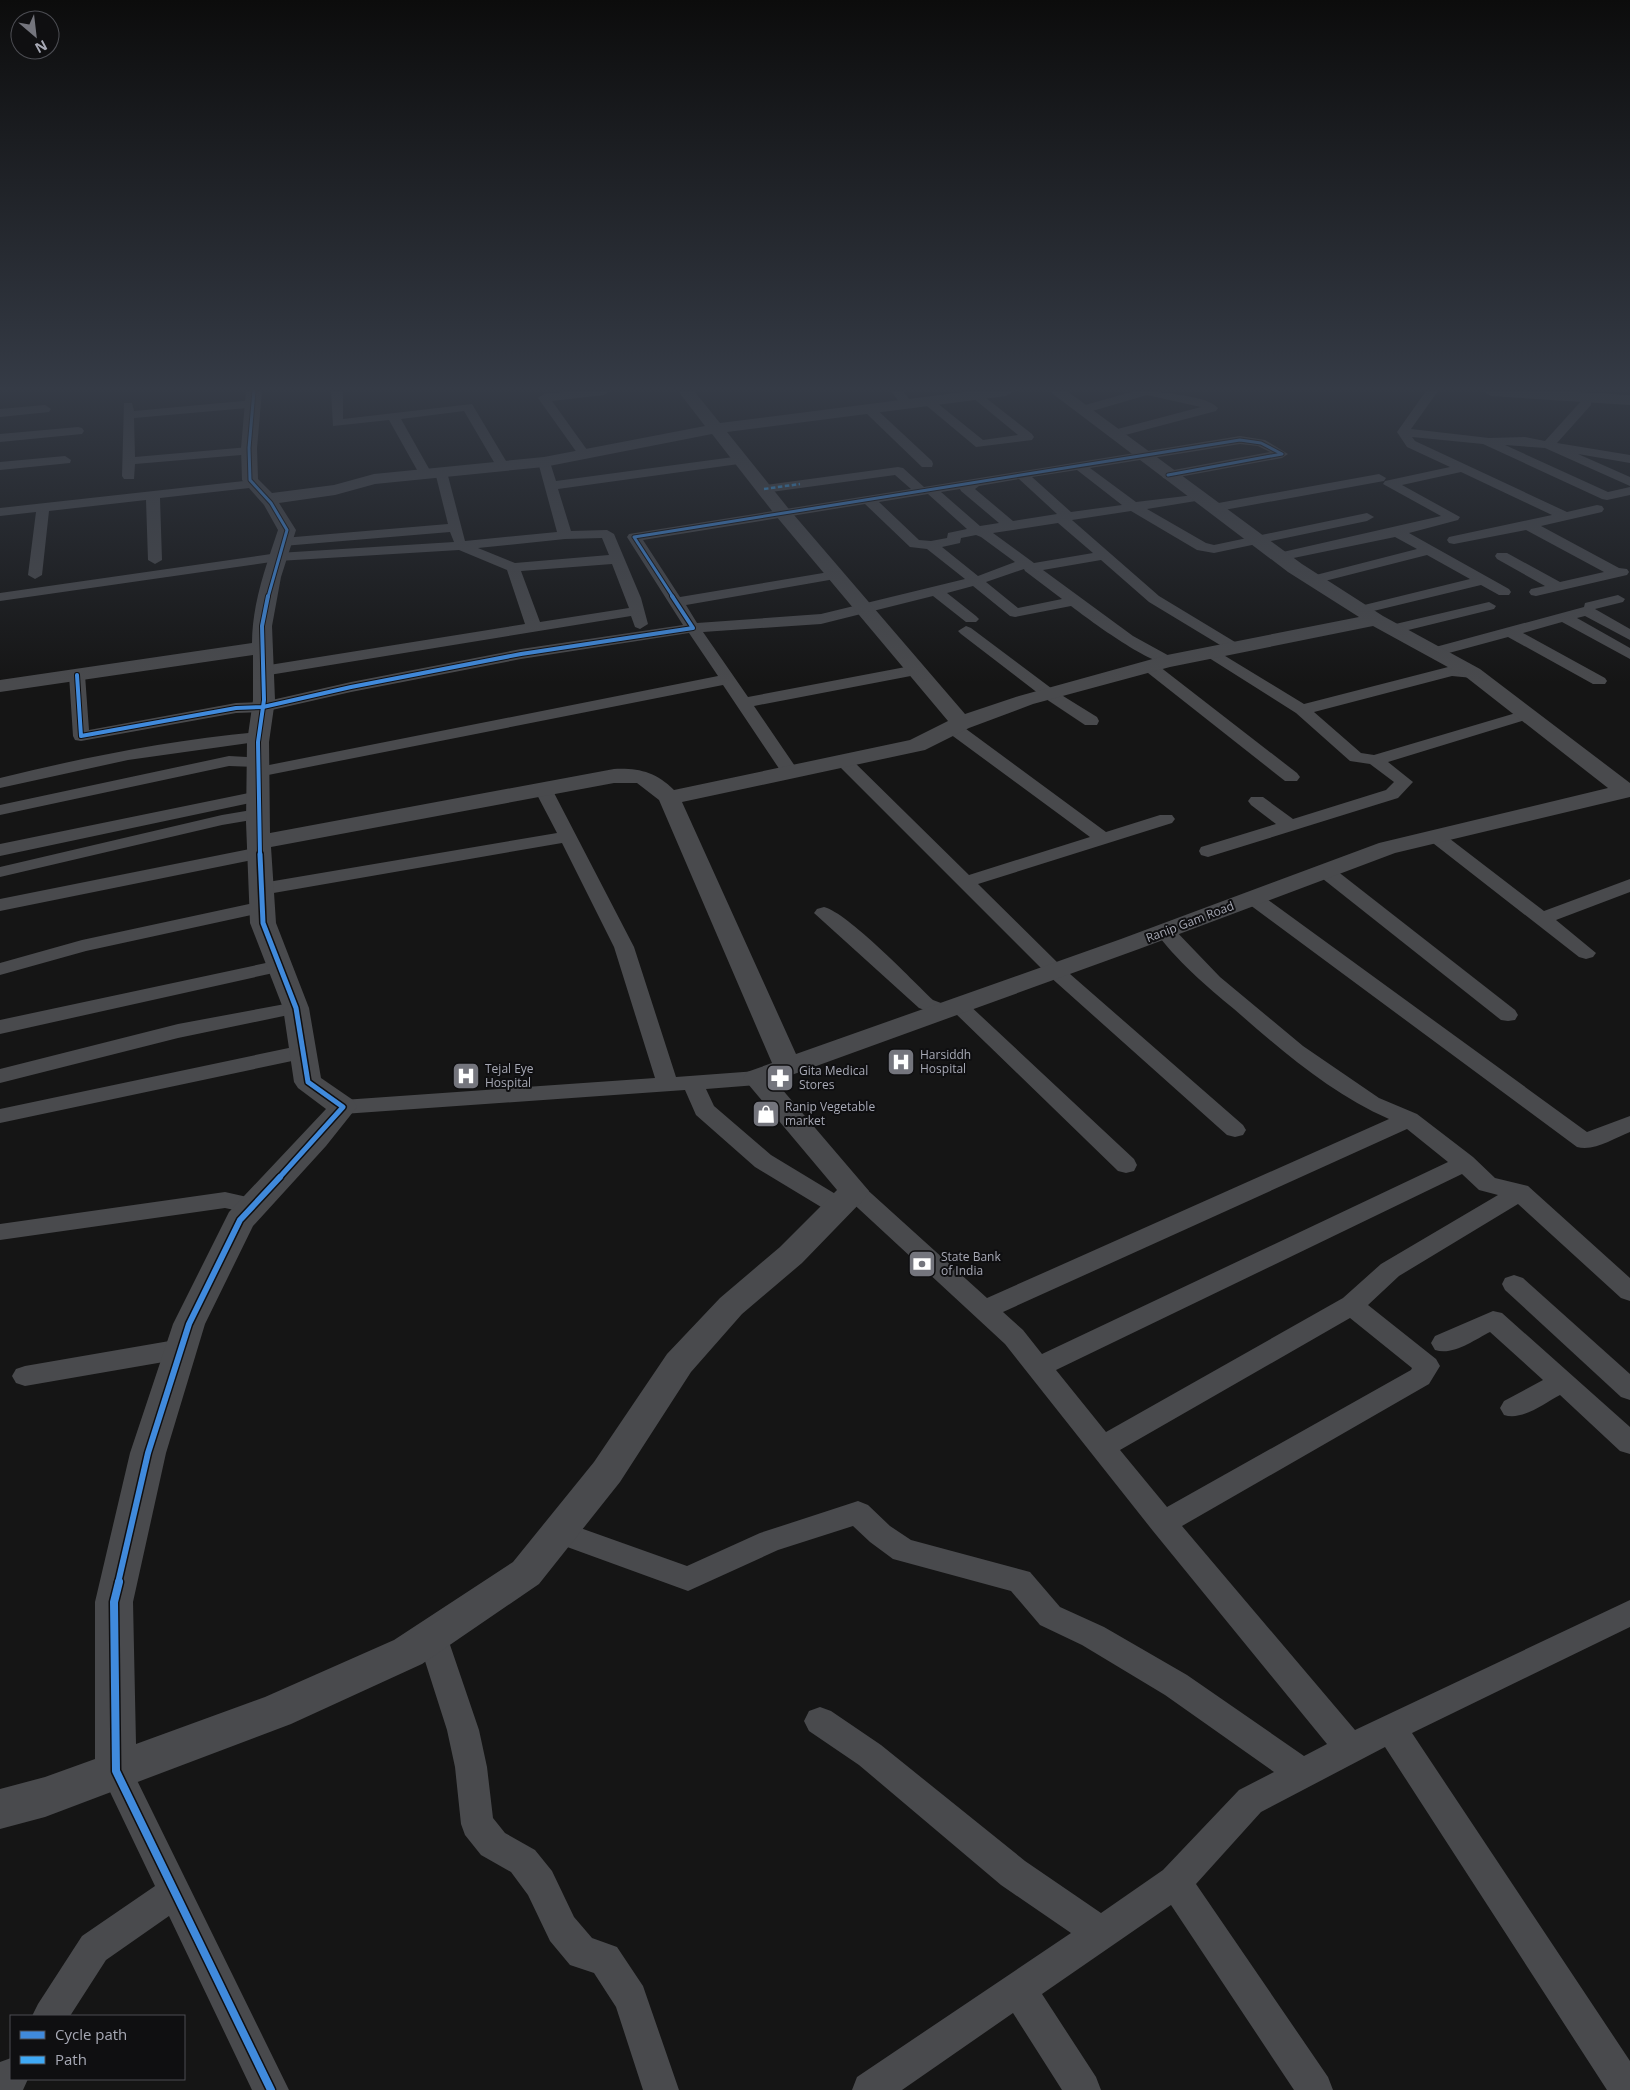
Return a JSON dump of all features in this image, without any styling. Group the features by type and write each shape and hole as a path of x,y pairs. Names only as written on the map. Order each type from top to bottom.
{"street":[{"path":"258,489 287,530 262,626 263,707 258,776 264,923 296,1008 308,1082 342,1107 757,1078 846,1199"},
{"path":"0,512 153,495 340,489"},
{"path":"440,489 456,527 461,546"},
{"path":"552,489 566,535"},
{"path":"764,489 916,670 956,725 1104,838"},
{"path":"923,489 977,531 986,534 1074,601 1128,639 1291,777"},
{"path":"281,550 421,550 566,535 607,534 634,537 782,512 944,489"},
{"path":"967,489 1010,526"},
{"path":"1036,489 1154,599 1235,648"},
{"path":"1109,489 1132,506 1202,548 1214,549 1366,517"},
{"path":"1187,489 1313,580 1376,619 1473,673 1526,716 1628,790"},
{"path":"1212,508 1320,489"},
{"path":"1279,557 1398,532 1453,517 1399,489"},
{"path":"1507,489 1565,516"},
{"path":"1591,489 1630,507"},
{"path":"1607,496 1630,491"},
{"path":"153,495 155,560"},
{"path":"869,500 915,544 931,545 955,540 953,536 977,531 1197,496"},
{"path":"35,575 43,507"},
{"path":"1454,540 1528,525 1597,508"},
{"path":"1528,525 1624,572"},
{"path":"0,597 281,550 456,527"},
{"path":"1398,532 1504,592"},
{"path":"607,534 637,611 642,636"},
{"path":"634,537 790,772"},
{"path":"931,545 1014,613 1074,601"},
{"path":"461,546 513,568 618,559"},
{"path":"1313,580 1429,550"},
{"path":"81,736 236,708 263,707 351,687 522,654 694,628 821,619 863,607 976,581 1027,566 1106,555"},
{"path":"1502,556 1556,586"},
{"path":"513,568 534,627"},
{"path":"1536,592 1624,572"},
{"path":"677,602 769,588 835,575"},
{"path":"1376,619 1484,580"},
{"path":"1624,603 1608,594 1630,589"},
{"path":"936,591 969,625 1049,694 1091,721"},
{"path":"1590,606 1624,603"},
{"path":"669,798 917,745 956,725 1049,694 1158,664 1376,619 1489,606"},
{"path":"0,686 77,675 263,659 534,627 637,611"},
{"path":"1434,652 1587,611 1630,635"},
{"path":"1565,618 1630,654"},
{"path":"1511,632 1599,681"},
{"path":"1212,653 1302,710 1356,757 1375,760 1526,716"},
{"path":"744,703 916,670"},
{"path":"1302,710 1452,672 1473,673"},
{"path":"77,675 81,736 77,765"},
{"path":"0,850 258,776 727,679"},
{"path":"0,783 77,765 210,741 258,776"},
{"path":"1208,851 1392,794 1404,782 1375,760"},
{"path":"0,810 229,761 258,776"},
{"path":"843,761 1055,971 1235,1130"},
{"path":"0,905 260,847 543,789 614,776 636,775 652,779 669,798 788,1067"},
{"path":"1,872 222,820 258,776"},
{"path":"543,789 624,947 668,1084"},
{"name":"Ranip Gam Road","path":"757,1078 1165,931 1387,848 1628,790"},
{"path":"1257,800 1289,825"},
{"path":"965,882 1166,819"},
{"path":"1436,836 1586,953"},
{"path":"0,969 262,898 568,837"},
{"path":"1325,871 1508,1015"},
{"path":"1541,919 1630,885"},
{"path":"1253,898 1585,1142 1630,1123"},
{"path":"824,914 843,927 926,1004 951,1008 1126,1165"},
{"path":"1165,931 1213,981 1295,1051 1371,1103 1409,1119 1465,1163 1487,1184 1520,1192 1630,1292"},
{"path":"0,1027 280,966"},
{"path":"0,1076 178,1031 296,1008"},
{"path":"0,1116 303,1052"},
{"path":"692,1083 704,1110 763,1161 846,1199 984,1310 1014,1337 1163,1523 1350,1748"},
{"path":"271,2090 116,1771 114,1602 148,1453 189,1324 240,1220 316,1140 342,1107"},
{"path":"984,1310 1409,1119"},
{"path":"1039,1367 1465,1163"},
{"path":"1102,1447 1352,1305 1390,1270 1520,1192"},
{"path":"0,1809 45,1797 277,1711 408,1652 526,1573 607,1472 679,1363 731,1306 791,1255 846,1199"},
{"path":"0,1232 225,1200 254,1206"},
{"path":"1514,1284 1630,1390"},
{"path":"1163,1523 1420,1378 1427,1366 1352,1305"},
{"path":"1444,1343 1493,1320 1630,1443"},
{"path":"25,1376 181,1349"},
{"path":"1513,1408 1562,1382"},
{"path":"558,1532 688,1579 770,1541 858,1513 880,1534 903,1550 1020,1581 1050,1616 1093,1636 1176,1685 1302,1774"},
{"path":"889,2085 1019,1990 1175,1882 1250,1801 1350,1748 1630,1613"},
{"path":"432,1636 463,1730 471,1767 477,1824 493,1844 522,1861 540,1883 562,1929 582,1953 605,1959 631,1998 660,2090"},
{"path":"820,1722 870,1755 1014,1873 1101,1933"},
{"path":"1391,1728 1628,2090"},
{"path":"1175,1882 1315,2090"},
{"path":"51,2015 94,1948 175,1892"},
{"path":"1019,1990 1083,2090"},
{"path":"2,2090 10,2078"}],"cycle path":[{"path":"258,489 271,503 287,530 272,577 262,626 264,700 258,742 258,822 263,923 296,1008 308,1082 343,1107 316,1139 240,1220 189,1324 148,1453 114,1602 116,1771 271,2090"},
{"path":"77,675 81,736 236,708 263,707 351,687 521,654 693,628 634,537 937,489"}],"place":[{"name":"Harsiddh Hospital","path":"901,1062"},
{"name":"Tejal Eye Hospital","path":"466,1076"},
{"name":"Gita Medical Stores","path":"780,1078"},
{"name":"Ranip Vegetable market","path":"766,1114"},
{"name":"State Bank of India","path":"922,1264"}]}
